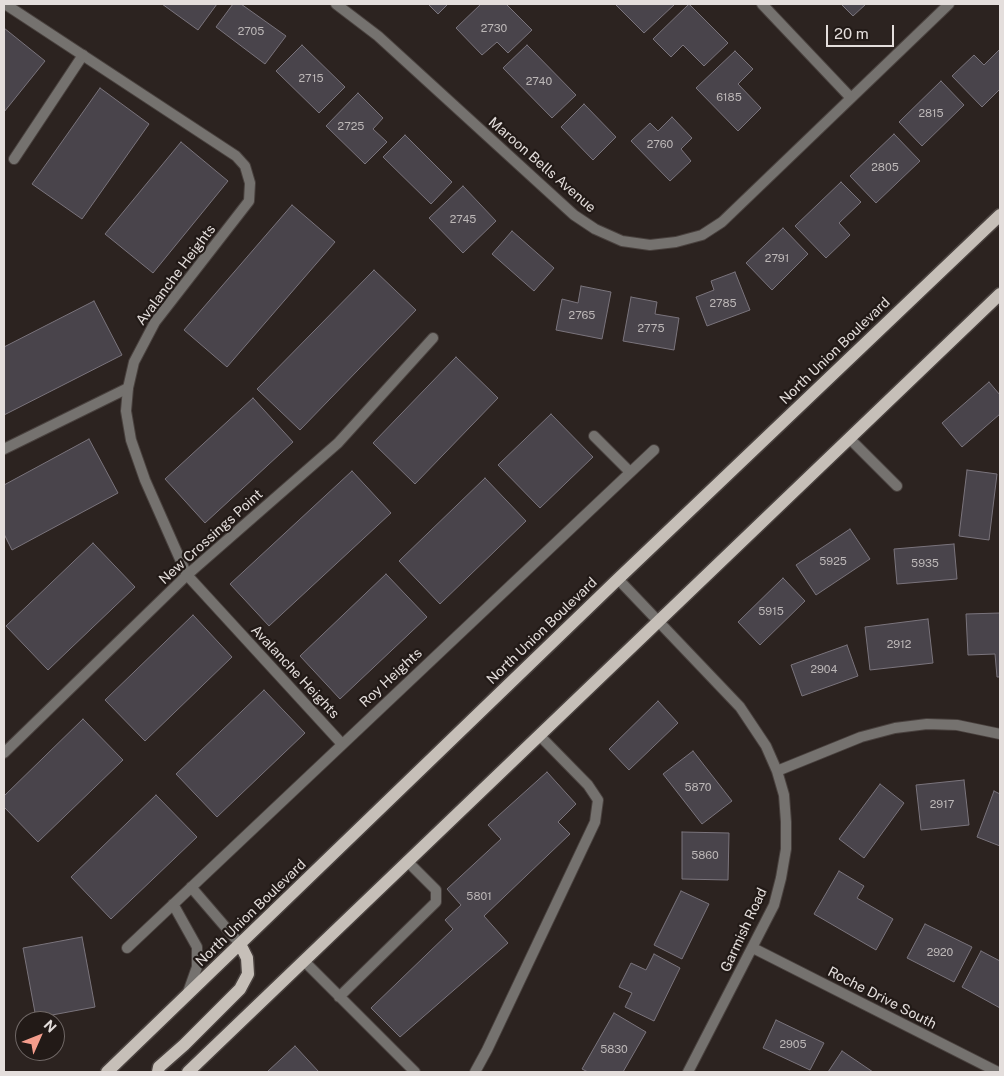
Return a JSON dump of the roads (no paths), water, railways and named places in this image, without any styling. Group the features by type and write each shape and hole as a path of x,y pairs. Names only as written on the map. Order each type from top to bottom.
{"main road":[{"name":"North Union Boulevard","path":"107,1072 618,579 1000,215"},
{"path":"188,1072 1000,294"},
{"path":"158,1072 159,1067 240,989 248,974 247,958 240,944"}],"street":[{"name":"Avalanche Heights","path":"5,4 236,156 245,166 250,183 249,201 155,322 134,362 128,388 126,411 131,440 145,480 187,575 342,744"},
{"name":"Maroon Bells Avenue","path":"336,4 378,36 574,215 595,229 622,241 650,245 676,242 702,235 722,222 949,4"},
{"path":"762,4 851,98"},
{"path":"14,159 83,55"},
{"name":"New Crossings Point","path":"4,753 187,575 338,443 433,338"},
{"path":"4,449 128,388"},
{"path":"594,436 630,472"},
{"path":"850,439 896,486"},
{"name":"Roy Heights","path":"126,948 654,450"},
{"name":"Garmish Road","path":"618,579 740,707 766,746 777,771 784,795 786,849 774,905 688,1072"},
{"path":"777,771 861,737 895,728 928,724 957,725 1000,734"},
{"path":"475,1072 492,1041 596,822 598,800 588,785 539,735"},
{"path":"340,997 436,902 436,890 407,861"},
{"path":"191,887 240,944"},
{"path":"173,904 197,947 197,967 186,996"},
{"name":"Roche Drive South","path":"753,948 998,1072"},
{"path":"304,961 415,1072"}]}
